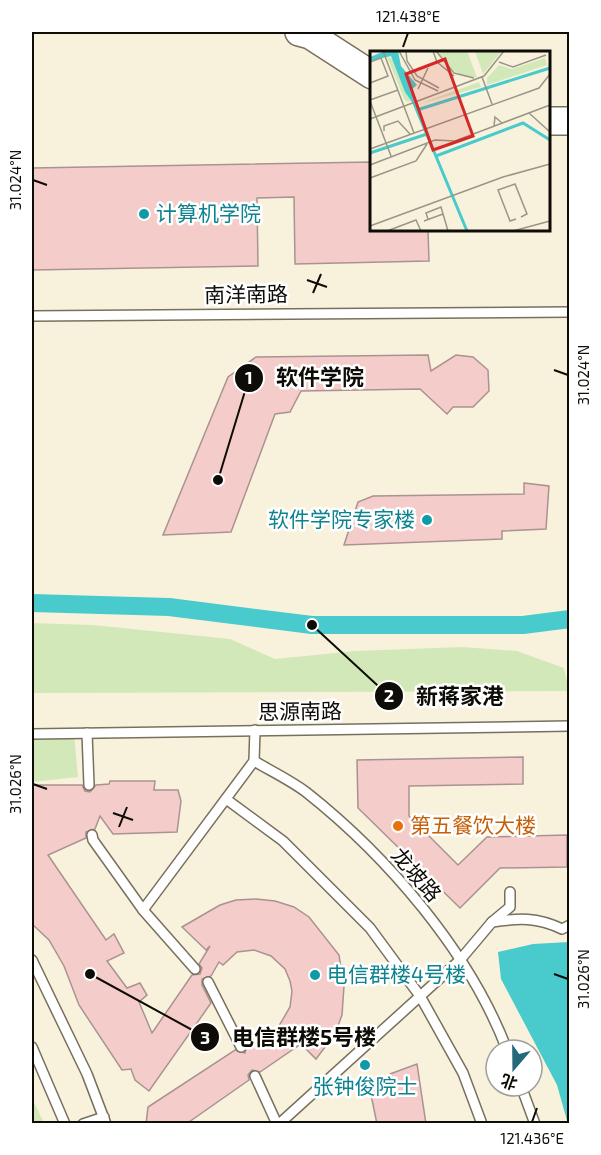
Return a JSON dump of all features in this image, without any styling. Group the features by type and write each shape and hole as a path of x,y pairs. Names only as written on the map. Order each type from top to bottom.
{"main road":[{"path":"299,32 310,35 370,74"},
{"path":"550,121 570,121"}],"lane":[{"name":"南洋南路","path":"32,316 569,312"},
{"name":"思源南路","path":"32,734 570,726"},
{"path":"143,910 254,761 255,730"},
{"path":"87,733 89,785"},
{"name":"龙坡路","path":"254,761 305,791 404,882 460,960 503,1038"},
{"path":"226,800 283,841 362,920 420,996 463,1073 482,1124"},
{"path":"92,834 93,840 143,910 195,969"},
{"path":"255,1076 278,1124 460,960 492,922 510,907 510,892"},
{"path":"492,922 524,918 543,920 562,929 570,925"},
{"path":"32,960 87,1074 105,1120 83,1124"},
{"path":"208,982 241,1047"},
{"path":"32,1047 65,1124"},
{"path":"525,1098 535,1124"}],"green space":[{"path":"32,623 93,625 230,639 275,659 355,651 462,647 517,651 564,668 569,691 32,693"},
{"path":"74,733 78,777 32,782 32,734"},
{"path":"32,1098 44,1123 32,1123"}],"water":[{"path":"569,942 570,1123 568,1124 557,1085 544,1060 544,1038 532,1038 501,979 498,952 533,944"}],"building":[{"name":"计算机学院","path":"370,162 370,231 428,231 429,261 295,264 294,197 257,198 258,266 32,270 32,168"},
{"path":"428,355 431,371 456,355 473,357 488,370 489,391 473,407 453,407 447,414 420,389 301,391 290,412 275,414 231,532 163,535 228,377 256,357"},
{"name":"软件学院专家楼","path":"524,483 549,486 546,529 502,531 502,539 344,545 358,502 373,496 524,494"},
{"name":"第五餐饮大楼","path":"523,757 523,784 409,786 409,816 458,865 487,837 567,835 567,867 500,868 460,908 358,808 357,760"},
{"path":"110,781 155,781 154,790 178,790 181,801 177,832 113,834 100,816 95,829 86,832 86,838 48,855 106,940 114,934 124,953 107,961 127,988 140,983 147,995 139,1002 152,1033 192,975 200,974 202,968 199,964 210,946 206,950 182,927 220,905 236,900 256,899 275,901 294,907 309,917 339,955 344,986 342,1015 335,1034 316,1059 301,1044 260,1072 252,1070 248,1075 249,1080 186,1124 146,1124 148,1107 235,1050 245,1053 247,1043 268,1029 276,1031 290,1007 292,991 290,981 285,969 271,956 254,950 237,952 223,965 219,962 211,976 202,979 202,985 211,1003 149,1091 135,1080 131,1069 122,1070 79,1005 64,966 49,940 32,924 32,785 82,785 85,791 90,792 96,785 109,784"},
{"path":"417,1064 426,1124 377,1124 370,1090 390,1074"}],"waterway":[{"path":"32,603 169,607 312,625 523,625 570,619"}],"place":[{"name":"计算机学院","path":"144,214"},
{"name":"软件学院","path":"218,480"},
{"name":"软件学院专家楼","path":"427,520"},
{"name":"新蒋家港","path":"312,625"},
{"name":"第五餐饮大楼","path":"398,826"},
{"name":"电信群楼5号楼","path":"90,974"},
{"name":"电信群楼4号楼","path":"315,975"},
{"name":"张钟俊院士","path":"365,1065"}]}
